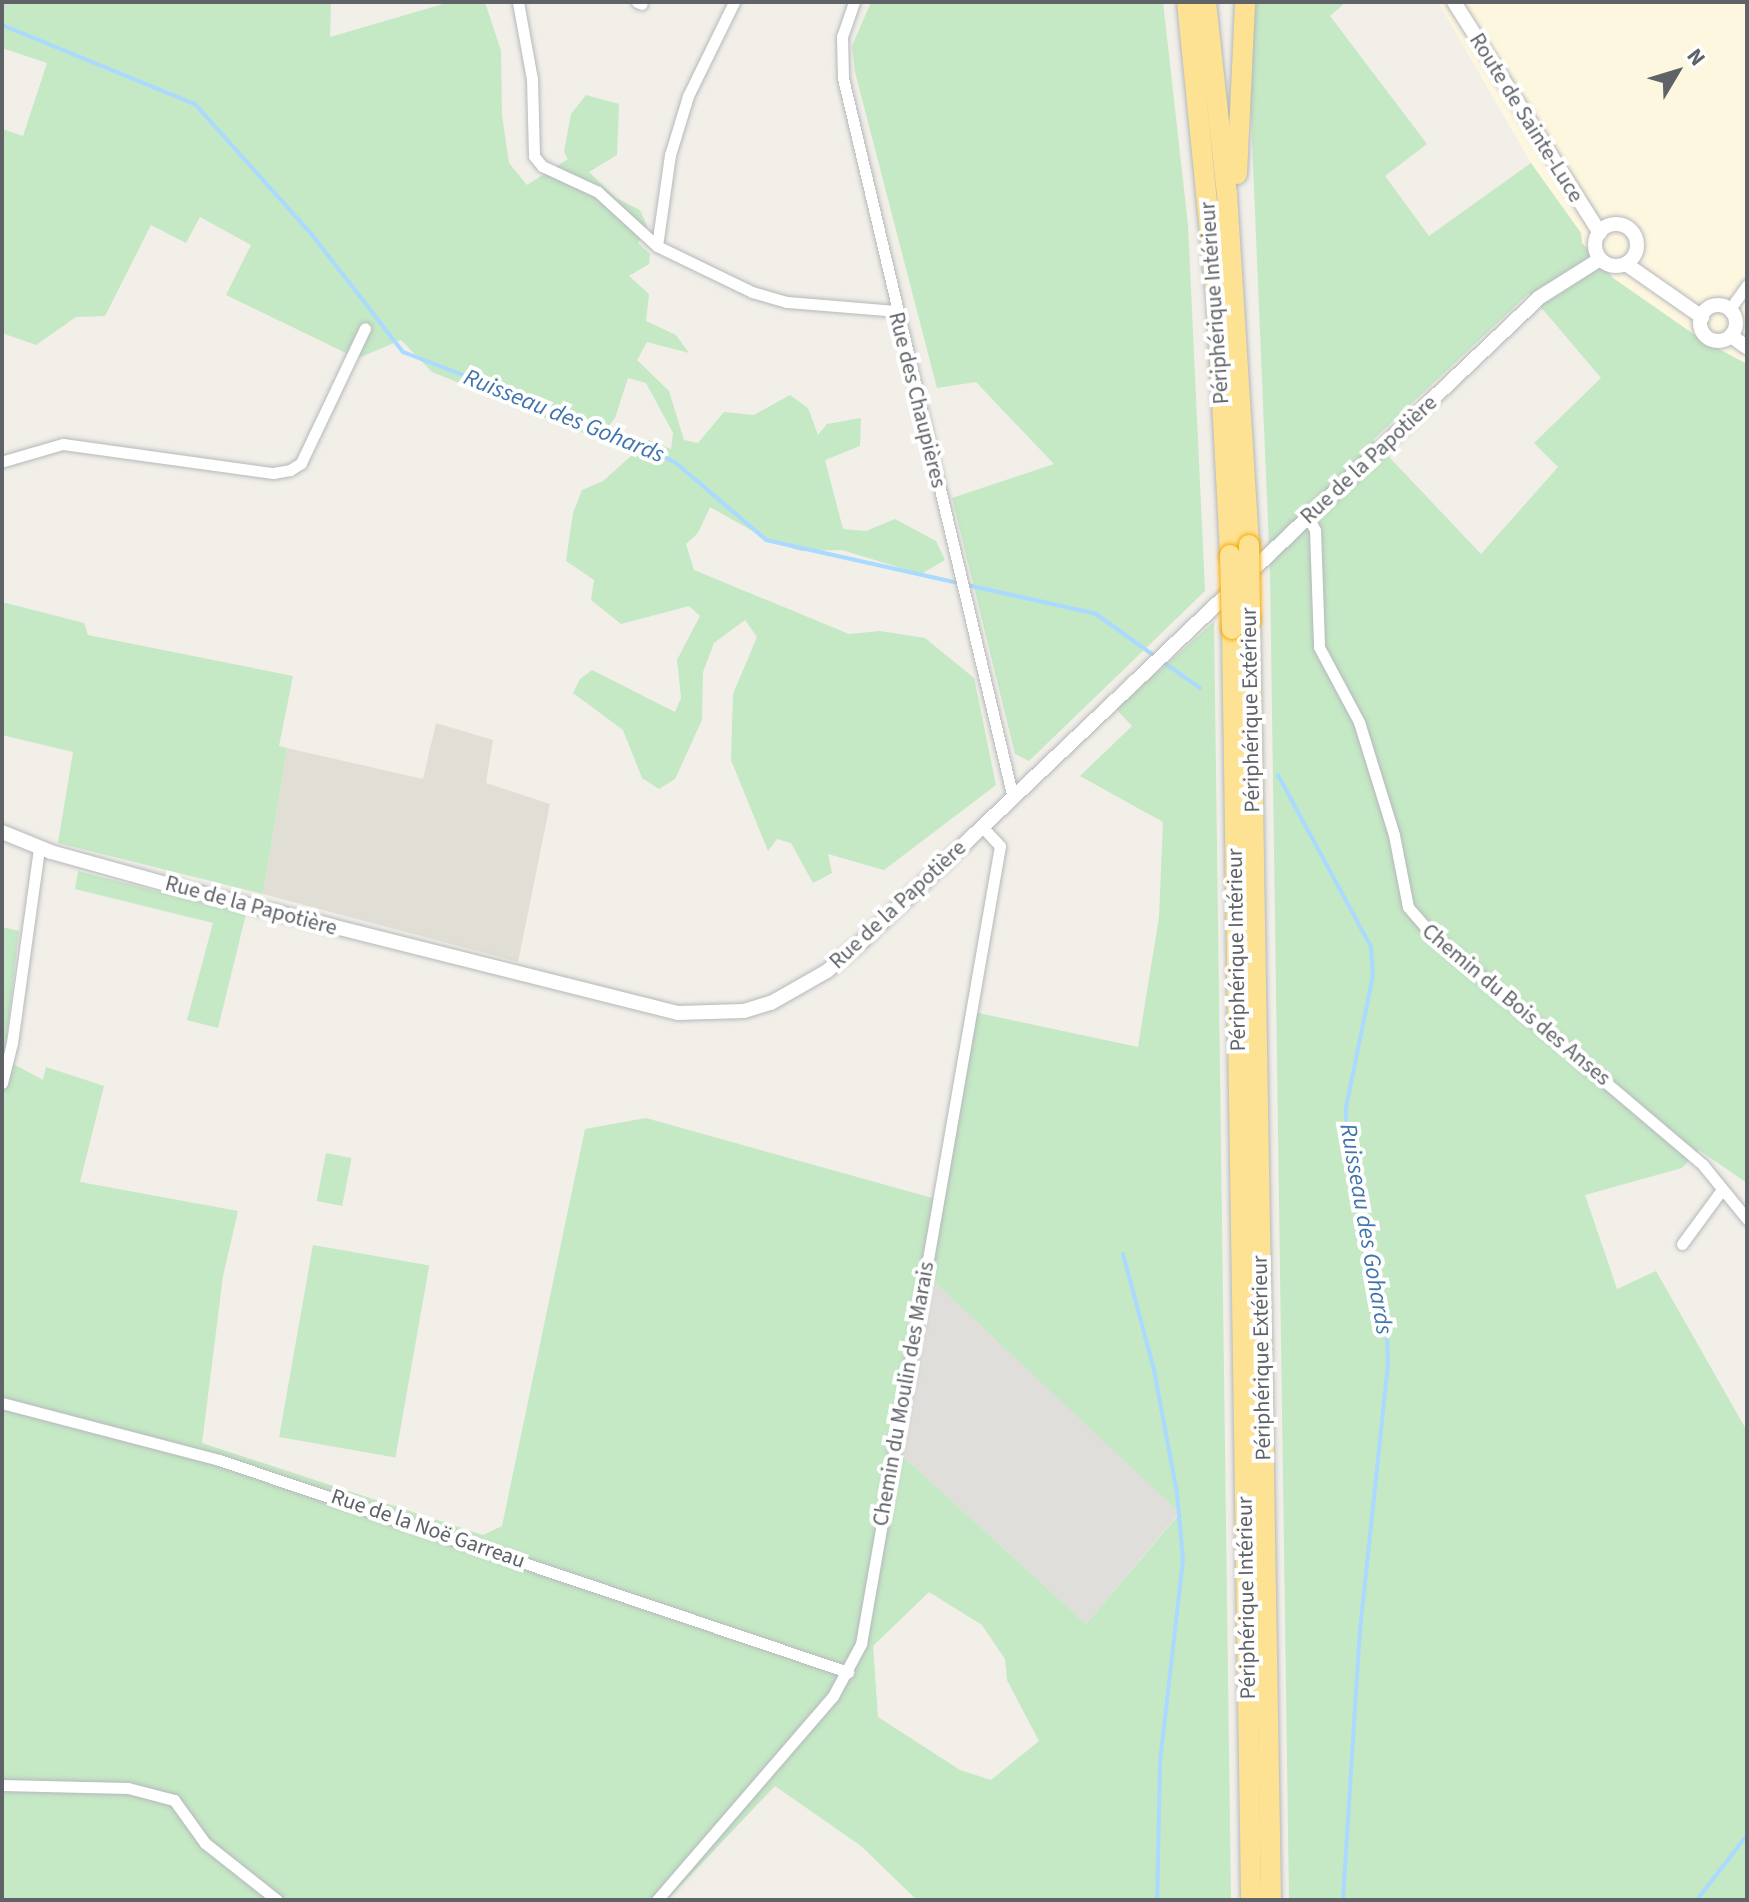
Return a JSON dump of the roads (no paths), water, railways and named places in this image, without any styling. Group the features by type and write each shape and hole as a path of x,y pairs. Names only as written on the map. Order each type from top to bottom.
{"highway":[{"name":"Périphérique Intérieur","path":"1187,2 1217,305 1230,555 1251,1900"},
{"name":"Périphérique Extérieur","path":"1206,2 1227,194 1249,545 1271,1900"},
{"path":"1227,194 1237,176 1245,2"}],"street":[{"path":"518,2 532,79 538,162 598,192 657,246 767,298 896,311"},
{"path":"657,246 670,155 688,96 734,2"},
{"name":"Rue des Chaupières","path":"854,2 842,36 841,63 896,311 1013,798"},
{"name":"Route de Sainte-Luce","path":"1454,2 1600,233"},
{"path":"1626,264 1636,252 1631,231 1617,224 1600,233 1596,247 1600,259 1610,265 1626,264 1702,317"},
{"name":"Rue de la Papotière","path":"2,832 39,848 466,961 678,1013 710,1014 771,1003 827,971 1540,297 1600,259"},
{"path":"1729,310 1747,285"},
{"path":"1702,317 1714,306 1729,310"},
{"path":"1729,310 1736,326 1731,336"},
{"path":"1702,317 1703,332 1711,340 1731,336 1747,347"},
{"path":"3,461 63,444 273,473 290,470 301,463 365,328"},
{"name":"Chemin du Bois des Anses","path":"1308,517 1315,530 1319,647 1359,722 1394,835 1408,907 1432,935 1703,1165 1721,1191 1747,1219"},
{"name":"Chemin du Moulin des Marais","path":"657,1900 848,1672 861,1644 1000,846 982,827"},
{"path":"2,1083 12,1043 39,848"},
{"path":"1682,1244 1721,1191"},
{"name":"Rue de la Noë Garreau","path":"2,1403 219,1460 848,1672"},
{"path":"2,1785 128,1788 174,1800 205,1843 277,1900"}],"waterway":[{"name":"Ruisseau des Gohards","path":"2,25 195,104 313,236 403,352 637,442 676,463 766,540 1096,614 1156,657"},
{"name":"Ruisseau des Gohards","path":"1163,662 1200,688"},
{"name":"Ruisseau des Gohards","path":"1278,775 1371,947 1373,975 1346,1108 1346,1143 1387,1335 1388,1364 1360,1629 1343,1900"},
{"path":"1123,1254 1154,1370 1177,1493 1183,1560 1160,1762 1157,1900"},
{"path":"1697,1900 1747,1835"}]}
